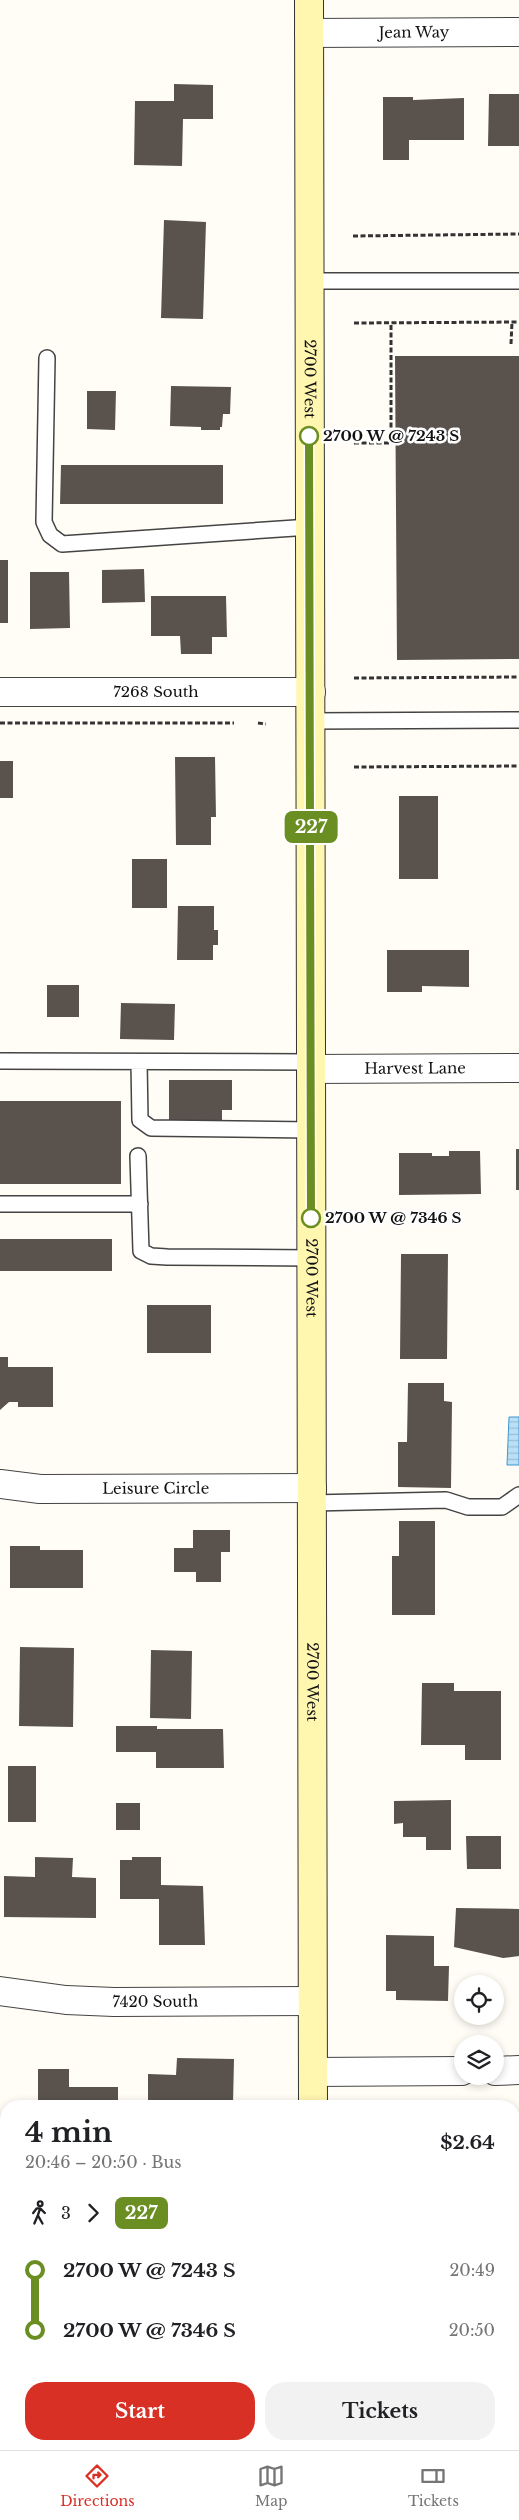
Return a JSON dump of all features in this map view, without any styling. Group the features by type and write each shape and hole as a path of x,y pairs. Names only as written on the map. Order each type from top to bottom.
{"main road":[{"name":"2700 West","path":"308,0 311,692 312,2100"}],"street":[{"name":"Jean Way","path":"308,33 519,32"},
{"name":"7268 South","path":"0,692 311,692"},
{"name":"Harvest Lane","path":"311,1066 519,1068"},
{"name":"Leisure Circle","path":"0,1484 40,1489 312,1496"},
{"name":"7420 South","path":"0,1991 66,2000 114,2002 312,2001"},
{"path":"504,2071 519,2070"},
{"path":"312,2072 454,2071"}],"lane":[{"path":"309,281 519,281"},
{"path":"47,358 44,522 50,535 62,544 310,527"},
{"path":"311,721 519,720"},
{"path":"0,1061 311,1066"},
{"path":"139,1062 140,1120 151,1128 311,1130"},
{"path":"138,1156 141,1251 151,1256 311,1258"},
{"path":"0,1204 140,1204"},
{"path":"312,1496 446,1500 468,1507 502,1507 519,1495"}],"path":[{"path":"352,236 519,234"},
{"path":"512,322 512,344"},
{"path":"354,323 519,322"},
{"path":"354,443 391,443 391,323"},
{"path":"354,678 519,676"},
{"path":"0,723 242,723"},
{"path":"251,723 266,724"},
{"path":"354,767 519,766"}],"water":[{"path":"509,1417 519,1417 519,1465 507,1465"}],"building":[{"path":"174,84 213,85 213,119 183,119 182,166 134,165 135,101 174,101"},
{"path":"489,94 519,94 519,146 488,146"},
{"path":"383,97 413,97 413,100 464,98 464,140 409,140 409,160 383,160"},
{"path":"164,220 206,222 203,319 161,318"},
{"path":"395,356 519,356 519,659 397,660"},
{"path":"171,386 231,387 230,414 223,414 220,430 201,430 201,427 170,426"},
{"path":"87,391 116,391 115,430 87,429"},
{"path":"61,465 223,465 223,504 60,504"},
{"path":"0,560 8,560 8,623 0,623"},
{"path":"144,569 145,602 102,603 102,570"},
{"path":"30,572 69,572 70,628 30,629"},
{"path":"151,596 226,596 227,637 212,637 212,654 181,654 180,636 151,636"},
{"path":"175,757 215,757 216,817 211,817 211,845 176,845"},
{"path":"0,761 13,761 13,798 0,798"},
{"path":"399,796 438,796 438,879 399,879"},
{"path":"132,859 167,859 167,908 132,908"},
{"path":"178,906 214,906 214,930 218,930 218,945 213,945 213,960 177,960"},
{"path":"387,950 469,950 469,987 422,986 422,992 387,992"},
{"path":"47,985 79,985 79,1017 47,1017"},
{"path":"121,1003 175,1004 174,1040 120,1039"},
{"path":"169,1080 232,1080 232,1110 222,1110 222,1120 169,1120"},
{"path":"0,1101 121,1101 121,1184 0,1184"},
{"path":"516,1149 519,1149 519,1190 516,1190"},
{"path":"449,1151 480,1151 481,1194 399,1195 399,1153 432,1153 432,1156 449,1156"},
{"path":"0,1239 112,1239 112,1271 0,1271"},
{"path":"401,1254 448,1254 447,1359 400,1359"},
{"path":"147,1305 211,1305 211,1353 147,1353"},
{"path":"0,1357 8,1357 8,1367 53,1367 53,1407 18,1407 18,1402 9,1402 0,1410"},
{"path":"408,1383 444,1383 444,1401 452,1402 451,1488 398,1487 398,1442 407,1442"},
{"path":"399,1521 435,1521 435,1615 392,1615 392,1556 399,1556"},
{"path":"193,1530 230,1530 230,1552 221,1552 221,1582 196,1582 196,1572 174,1572 174,1548 193,1548"},
{"path":"10,1546 40,1546 40,1550 83,1550 83,1588 10,1588"},
{"path":"20,1647 74,1648 73,1727 19,1726"},
{"path":"151,1650 192,1651 191,1719 150,1718"},
{"path":"422,1683 454,1683 454,1691 501,1691 501,1760 465,1760 465,1745 421,1745"},
{"path":"116,1726 157,1726 157,1729 223,1729 224,1768 156,1768 156,1752 116,1752"},
{"path":"8,1766 36,1766 36,1822 8,1822"},
{"path":"451,1800 451,1850 426,1850 426,1837 403,1837 403,1823 394,1824 394,1801"},
{"path":"116,1803 140,1803 140,1830 116,1830"},
{"path":"466,1836 501,1836 501,1869 467,1869"},
{"path":"35,1857 73,1858 72,1877 96,1878 96,1918 4,1917 4,1876 35,1877"},
{"path":"132,1857 161,1857 161,1885 203,1886 205,1945 159,1945 159,1899 120,1899 120,1860 132,1860"},
{"path":"456,1908 519,1909 519,1956 503,1958 454,1947"},
{"path":"386,1935 434,1936 434,1966 449,1966 448,2001 396,2000 396,1991 386,1991"},
{"path":"177,2058 234,2059 233,2100 148,2100 148,2074 176,2075"},
{"path":"38,2069 69,2069 69,2087 118,2087 118,2100 38,2100"}],"bus line":[{"name":"227","path":"309,436 311,1218"}],"place":[{"name":"2700 W @ 7243 S","path":"309,436"},
{"name":"2700 W @ 7346 S","path":"311,1218"}]}
